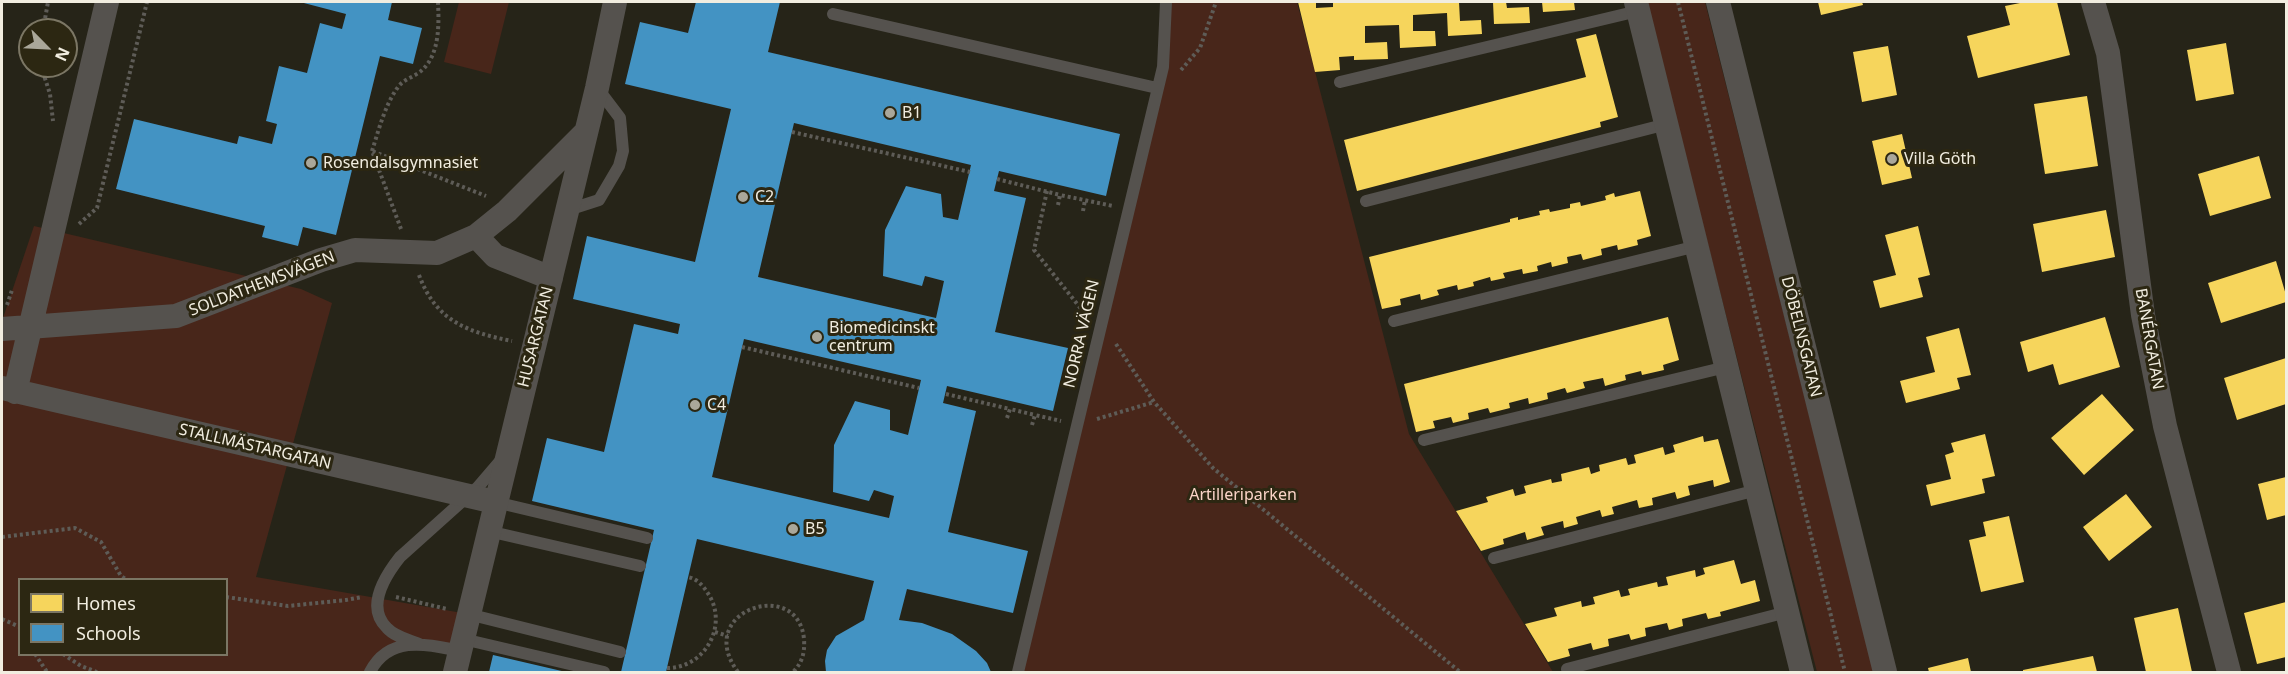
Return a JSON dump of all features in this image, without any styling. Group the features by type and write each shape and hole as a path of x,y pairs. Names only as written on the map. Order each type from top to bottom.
{"street":[{"name":"STALLMÄSTARGATAN","path":"108,2 31,327 8,390 495,502"},
{"name":"HUSARGATAN","path":"459,654 568,210 615,2"},
{"name":"DÖBELNSGATAN","path":"1718,2 1885,672"},
{"name":"BANÉRGATAN","path":"2093,2 2108,53 2143,315 2165,426 2229,672"},
{"path":"1637,6 1802,672"},
{"name":"SOLDATHEMSVÄGEN","path":"2,329 176,316 321,260 355,250 437,253 476,236 507,211 586,132"},
{"path":"476,236 495,256 551,278"}],"lane":[{"name":"NORRA VÄGEN","path":"1018,672 1163,67 1166,2"},
{"path":"1340,82 1637,6"},
{"path":"833,14 1157,88"},
{"path":"568,210 599,200 619,166 623,151 620,118 597,88"},
{"path":"1366,201 1666,124"},
{"path":"1394,321 1697,246"},
{"path":"1424,440 1726,367"},
{"path":"507,453 468,496 400,556 379,593 376,612 386,628 421,645 459,654 603,672"},
{"path":"1494,558 1757,490"},
{"path":"495,502 647,538"},
{"path":"488,531 640,566"},
{"path":"1567,669 1787,612"},
{"path":"468,614 620,652"},
{"path":"370,672 377,660 396,647 421,645"}],"path":[{"path":"45,18 48,2"},
{"path":"77,226 96,208 147,2"},
{"path":"372,151 389,102 400,84 422,70 433,51 440,29 438,2"},
{"path":"1154,103 1200,48 1216,2"},
{"path":"1678,2 1845,672"},
{"path":"792,132 970,172"},
{"path":"997,179 1128,210"},
{"path":"1047,191 1034,250 1101,327 1154,402 1213,468 1460,672"},
{"path":"1058,205 1060,195"},
{"path":"1083,211 1085,200"},
{"path":"742,347 919,388"},
{"path":"946,394 1077,425 1154,402"},
{"path":"1007,418 1010,409"},
{"path":"1032,424 1035,415"},
{"path":"2,537 75,528 101,542 125,578"},
{"path":"667,668 682,665 699,656 711,643 715,632 714,604 704,587 688,577"},
{"path":"228,597 288,606 346,600 379,593 468,614"},
{"path":"738,672 730,661 726,645 728,636 735,619 746,610 764,604 783,608 796,618 803,630 805,650 800,666 792,672"},
{"path":"2,619 18,626"},
{"path":"14,624 18,629"},
{"path":"715,632 728,636"},
{"path":"36,656 47,672"},
{"path":"66,656 81,666 97,672"}],"green space":[{"path":"459,2 509,2 491,74 444,62"},
{"name":"Artilleriparken","path":"1166,2 1297,2 1409,434 1553,672 1018,672 1163,67"},
{"path":"1646,2 1705,2 1874,672 1817,672"},
{"path":"34,226 301,289 332,303 256,577 468,614 460,651 396,647 370,672 2,672 2,321"}],"building: Homes":[{"path":"1298,2 1316,2 1316,8 1333,7 1333,2 1459,2 1460,21 1481,20 1482,34 1448,36 1447,13 1413,15 1413,31 1435,31 1436,46 1400,48 1399,25 1365,26 1365,43 1387,42 1388,59 1354,60 1354,56 1339,57 1340,70 1315,72"},
{"path":"1493,2 1506,2 1507,8 1529,7 1530,23 1494,24"},
{"path":"1542,2 1574,2 1575,10 1543,12"},
{"path":"1818,2 1862,2 1863,5 1821,15"},
{"path":"2025,2 2057,2 2070,55 1978,78 1967,36 2010,25 2005,6"},
{"path":"1596,34 1618,117 1600,122 1601,127 1357,191 1344,140 1586,77 1576,39"},
{"path":"2226,43 2234,94 2196,101 2187,50"},
{"path":"1888,46 1897,95 1862,102 1853,52"},
{"path":"2087,96 2098,166 2045,174 2034,104"},
{"name":"Villa Göth","path":"1902,134 1912,178 1882,185 1872,141"},
{"path":"2259,156 2271,198 2210,216 2198,174"},
{"path":"1640,191 1651,236 1637,240 1638,245 1618,250 1617,245 1601,249 1602,255 1583,260 1581,254 1567,257 1568,263 1552,267 1551,262 1537,266 1538,271 1523,274 1522,269 1503,273 1505,278 1491,281 1490,277 1473,282 1474,286 1458,290 1457,285 1437,290 1439,295 1421,300 1420,294 1400,299 1401,305 1382,309 1369,257 1510,222 1510,219 1518,217 1518,220 1540,215 1539,211 1549,209 1550,212 1570,208 1570,204 1580,202 1581,206 1606,200 1605,196 1614,193 1615,197"},
{"path":"2106,210 2115,257 2042,272 2033,224"},
{"path":"1918,226 1930,275 1918,278 1923,297 1880,308 1873,281 1896,275 1885,235"},
{"path":"2276,261 2286,302 2221,323 2208,283"},
{"path":"1668,317 1679,360 1663,365 1664,370 1642,375 1641,371 1625,375 1626,380 1605,386 1603,378 1583,382 1585,388 1567,393 1565,388 1547,393 1548,399 1529,404 1528,398 1509,403 1510,408 1490,413 1488,408 1468,413 1469,419 1453,423 1451,417 1433,421 1435,428 1416,432 1404,384"},
{"path":"2105,317 2120,367 2059,385 2053,364 2028,372 2020,342"},
{"path":"1959,328 1971,375 1957,378 1960,389 1906,403 1900,381 1935,372 1926,337"},
{"path":"2286,358 2286,404 2237,420 2224,378"},
{"path":"2102,394 2134,430 2084,475 2051,438"},
{"path":"1985,434 1995,476 1982,479 1985,493 1931,506 1926,485 1951,479 1945,455 1954,452 1951,443"},
{"path":"1703,436 1704,442 1718,439 1730,482 1714,487 1713,480 1688,486 1690,495 1677,499 1675,492 1652,498 1653,505 1639,508 1637,500 1612,507 1614,514 1602,517 1600,510 1576,517 1578,524 1564,528 1563,521 1541,527 1544,535 1527,540 1525,532 1503,539 1504,544 1481,551 1456,511 1488,502 1486,497 1513,489 1515,496 1526,493 1524,486 1551,479 1552,483 1562,481 1561,474 1589,467 1591,474 1600,471 1599,465 1626,458 1628,465 1636,463 1634,455 1663,447 1665,455 1675,452 1673,445"},
{"path":"2286,477 2286,515 2267,520 2258,484"},
{"path":"2126,494 2152,527 2109,561 2083,527"},
{"path":"2009,516 2024,582 1981,592 1969,540 1986,536 1983,522"},
{"path":"1734,560 1741,584 1755,580 1760,601 1720,612 1721,616 1708,619 1706,613 1682,619 1683,626 1669,630 1667,623 1645,628 1646,636 1631,640 1629,634 1608,639 1609,646 1593,650 1591,643 1568,649 1570,656 1548,662 1525,624 1557,616 1554,608 1581,601 1582,607 1595,604 1593,597 1619,590 1621,597 1630,595 1628,589 1657,582 1658,587 1668,585 1666,577 1695,570 1696,577 1705,574 1703,568"},
{"path":"2286,602 2286,657 2257,664 2244,613"},
{"path":"2178,608 2192,672 2146,672 2134,618"},
{"path":"2093,656 2097,672 2023,672 2023,670"},
{"path":"1968,658 1971,672 1929,672 1928,668"}],"building: Schools":[{"name":"Rosendalsgymnasiet","path":"300,2 392,2 388,20 422,28 413,64 380,56 336,235 303,227 298,246 262,237 265,226 116,189 134,119 237,144 239,136 272,144 277,124 266,121 279,66 307,73 320,23 342,29 346,14"},
{"path":"696,2 780,2 768,52 1120,134 1106,196 999,171 994,191 1026,198 995,332 1068,348 1053,411 947,386 943,403 976,411 948,532 1028,551 1013,613 907,589 899,620 922,623 952,634 976,651 987,663 991,672 826,672 827,650 836,636 864,620 874,581 697,539 666,672 621,672 654,530 532,501 547,438 604,452 634,324 678,334 680,324 573,299 587,236 695,262 731,109 625,84 640,22 688,33","holes":["794,123 971,165 958,220 943,217 941,194 906,186 885,230 883,276 922,286 925,276 944,281 936,318 758,277","744,339 921,380 908,435 890,430 890,410 855,401 834,445 833,492 869,501 874,490 894,496 889,518 712,477"]},
{"path":"493,655 566,672 489,672"}],"place":[{"name":"B1","path":"890,113"},
{"name":"Villa Göth","path":"1892,159"},
{"name":"Rosendalsgymnasiet","path":"311,163"},
{"name":"C2","path":"743,197"},
{"name":"Biomedicinskt centrum","path":"817,337"},
{"name":"C4","path":"695,405"},
{"name":"B5","path":"793,529"}]}
